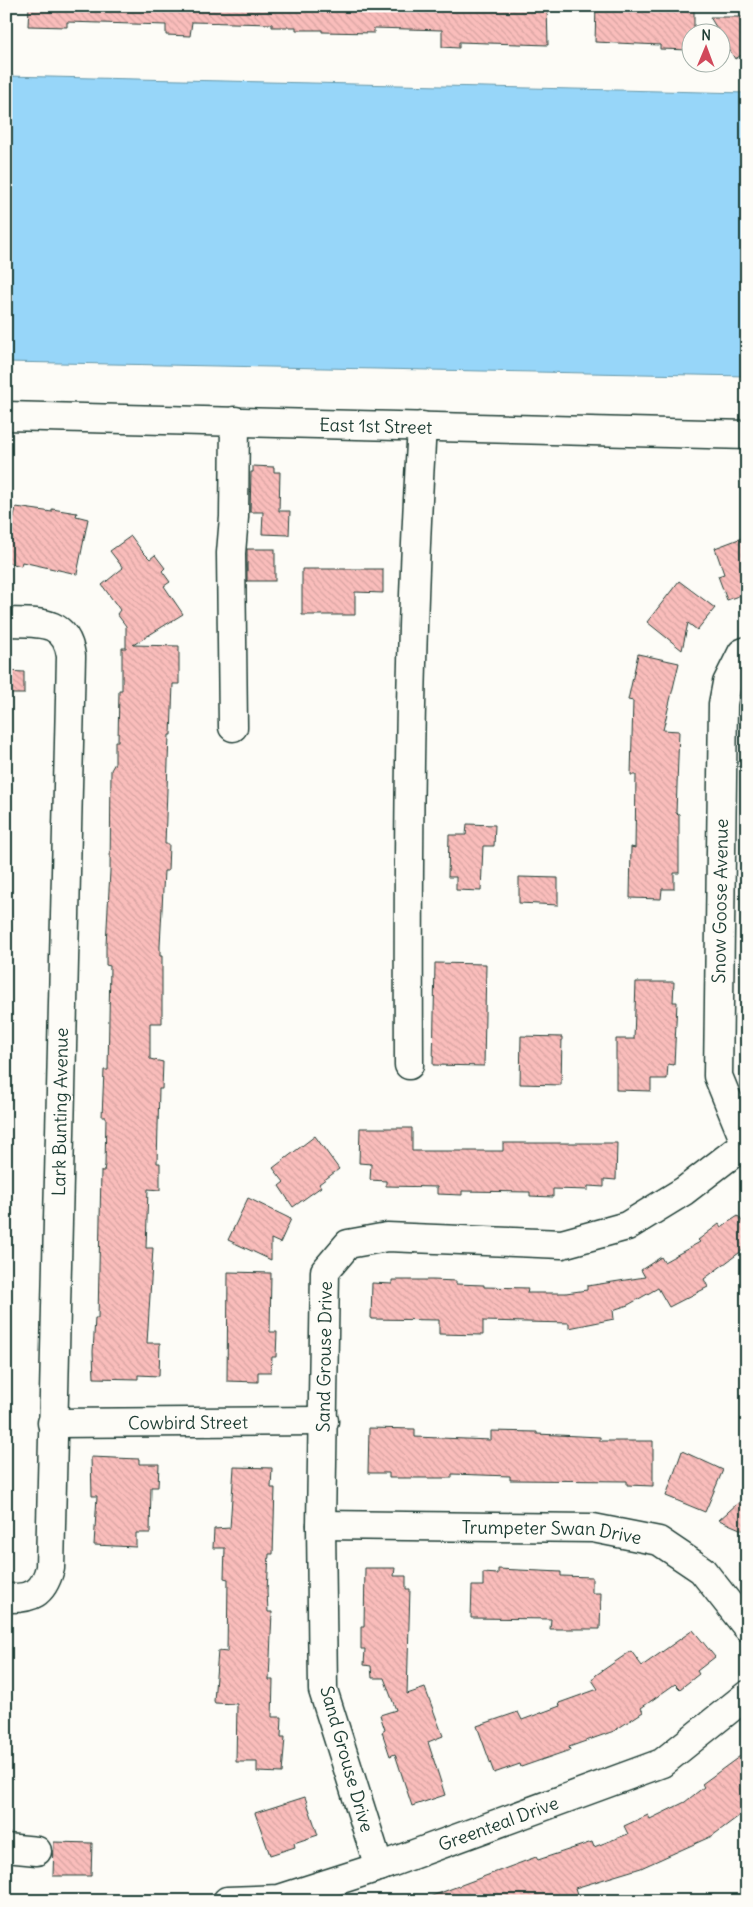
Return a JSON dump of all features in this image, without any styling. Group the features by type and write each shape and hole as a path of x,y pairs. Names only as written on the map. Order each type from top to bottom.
{"street":[{"name":"East 1st Street","path":"6,416 747,435"},
{"path":"233,727 231,553 234,517 234,422"},
{"path":"409,1065 408,829 416,523 422,426"},
{"name":"Lark Bunting Avenue","path":"6,622 44,624 56,628 65,636 72,656 50,1568 47,1580 36,1593 22,1599 6,1598"},
{"name":"Snow Goose Avenue","path":"745,652 727,683 723,704 718,1076 746,1145"},
{"name":"Sand Grouse Drive","path":"379,1867 323,1690 321,1525 325,1271 348,1244 387,1237 562,1244 627,1226 684,1191 746,1145"},
{"name":"Cowbird Street","path":"52,1423 324,1422"},
{"name":"Trumpeter Swan Drive","path":"321,1525 593,1528 659,1541 702,1570 747,1627"},
{"name":"Greenteal Drive","path":"227,1901 279,1899 379,1867 662,1763 747,1695"},
{"path":"6,1848 37,1850"}],"water":[{"path":"6,76 747,93 747,376 6,362"}],"building":[{"path":"29,6 547,6 548,45 459,42 459,48 442,47 442,30 374,28 374,33 322,32 322,30 296,30 296,27 272,27 272,24 192,22 190,36 166,35 166,25 67,22 67,27 28,26"},
{"path":"596,6 685,6 685,11 694,10 694,22 680,22 680,50 660,49 660,45 595,42"},
{"path":"710,17 747,17 747,52 735,59 730,51 730,22 713,22"},
{"path":"253,466 274,467 274,472 280,472 279,511 290,511 289,535 262,534 263,512 250,512 251,472 253,472"},
{"path":"16,507 52,512 52,509 77,513 76,516 88,519 77,574 22,562 21,566 6,562 6,553"},
{"path":"131,536 150,559 155,555 165,568 162,571 170,582 164,586 183,614 133,645 179,646 179,684 173,684 171,735 169,735 165,844 169,844 168,871 164,871 160,946 160,956 162,956 162,1023 150,1023 150,1059 163,1062 162,1089 159,1089 157,1163 160,1163 160,1190 148,1189 146,1248 153,1248 147,1343 160,1343 159,1376 138,1375 138,1379 94,1378 93,1352 95,1318 98,1318 101,1171 104,1171 105,1165 106,1117 102,1117 104,1070 108,1070 110,966 106,965 106,945 110,871 111,770 115,763 115,741 118,741 119,690 122,690 122,648 126,648 126,626 117,614 120,610 102,585 123,568 110,551"},
{"path":"747,536 747,593 727,600 718,576 724,574 715,548"},
{"path":"247,549 275,549 275,581 247,581"},
{"path":"302,569 383,569 383,593 355,592 355,615 302,615"},
{"path":"679,581 715,608 697,630 688,623 682,650 647,622"},
{"path":"638,654 679,663 663,730 679,731 676,813 679,814 679,873 674,873 674,889 662,889 661,899 630,898 631,847 635,848 636,775 631,775 633,701 628,700"},
{"path":"6,671 24,672 24,694 6,694"},
{"path":"467,824 495,825 494,846 483,846 481,891 456,890 456,877 448,877 449,835 466,835"},
{"path":"519,877 558,878 558,905 519,903"},
{"path":"435,963 486,964 484,1066 433,1065"},
{"path":"636,982 674,982 673,1002 677,1002 674,1065 668,1064 667,1079 651,1079 651,1091 616,1090 616,1039 634,1039"},
{"path":"521,1036 562,1037 561,1085 520,1084"},
{"path":"360,1128 412,1128 412,1151 503,1151 503,1143 617,1143 616,1180 604,1179 604,1187 588,1186 588,1190 553,1189 553,1197 530,1196 530,1192 462,1191 462,1195 437,1194 437,1187 386,1186 386,1181 370,1180 371,1164 359,1163"},
{"path":"315,1136 339,1169 319,1184 321,1187 293,1207 279,1186 284,1182 273,1168"},
{"path":"248,1198 291,1219 280,1243 271,1239 271,1260 228,1240"},
{"path":"738,1216 747,1227 747,1247 704,1279 708,1287 669,1307 658,1288 628,1305 613,1310 614,1319 569,1328 569,1323 483,1321 483,1335 439,1334 439,1320 371,1319 372,1283 392,1284 392,1280 433,1280 456,1281 456,1284 484,1285 484,1287 528,1288 527,1293 566,1293 587,1290 587,1286 645,1277 641,1270 661,1257 664,1262 700,1242 698,1240 719,1224 721,1227"},
{"path":"228,1272 271,1273 270,1332 277,1332 276,1357 272,1357 271,1372 258,1372 258,1382 227,1381"},
{"path":"369,1428 415,1429 415,1437 491,1440 491,1431 537,1432 537,1434 600,1437 600,1441 653,1441 653,1486 627,1485 627,1481 510,1480 510,1476 452,1474 452,1478 389,1478 389,1473 368,1473"},
{"path":"682,1451 723,1470 705,1512 666,1496"},
{"path":"91,1457 139,1459 139,1464 159,1464 158,1487 151,1487 150,1533 136,1533 136,1547 94,1545 97,1496 92,1496"},
{"path":"234,1467 272,1468 271,1488 275,1488 273,1554 269,1554 267,1591 268,1612 272,1612 269,1680 273,1680 272,1717 282,1717 281,1737 285,1737 282,1773 257,1772 257,1762 236,1762 237,1704 215,1703 214,1701 218,1651 227,1652 228,1579 224,1578 225,1548 213,1548 214,1529 230,1528"},
{"path":"747,1495 747,1532 719,1520"},
{"path":"365,1568 395,1568 394,1576 406,1576 406,1589 410,1589 407,1694 425,1688 443,1736 428,1742 445,1795 412,1806 395,1754 390,1756 382,1732 385,1730 380,1715 396,1710 384,1678 372,1678 371,1666 364,1665 365,1649 361,1649 361,1626 364,1626"},
{"path":"498,1569 561,1572 561,1576 592,1577 592,1593 601,1593 600,1629 550,1629 551,1619 471,1618 472,1586 483,1586 483,1573 498,1574"},
{"path":"693,1630 715,1657 697,1671 699,1674 680,1689 675,1684 641,1708 643,1712 614,1731 569,1747 570,1750 521,1767 520,1764 494,1773 477,1726 518,1712 522,1720 560,1706 559,1703 598,1689 592,1680 596,1675 631,1651 642,1666"},
{"path":"747,1751 747,1810 712,1836 641,1868 575,1888 577,1894 557,1901 425,1901 424,1899 536,1857 538,1860 592,1842 594,1847 628,1834 624,1826 648,1815 650,1819 685,1802 704,1787 702,1784"},
{"path":"305,1797 318,1835 294,1843 295,1847 270,1855 255,1813"},
{"path":"54,1842 92,1843 91,1876 53,1876"}]}
